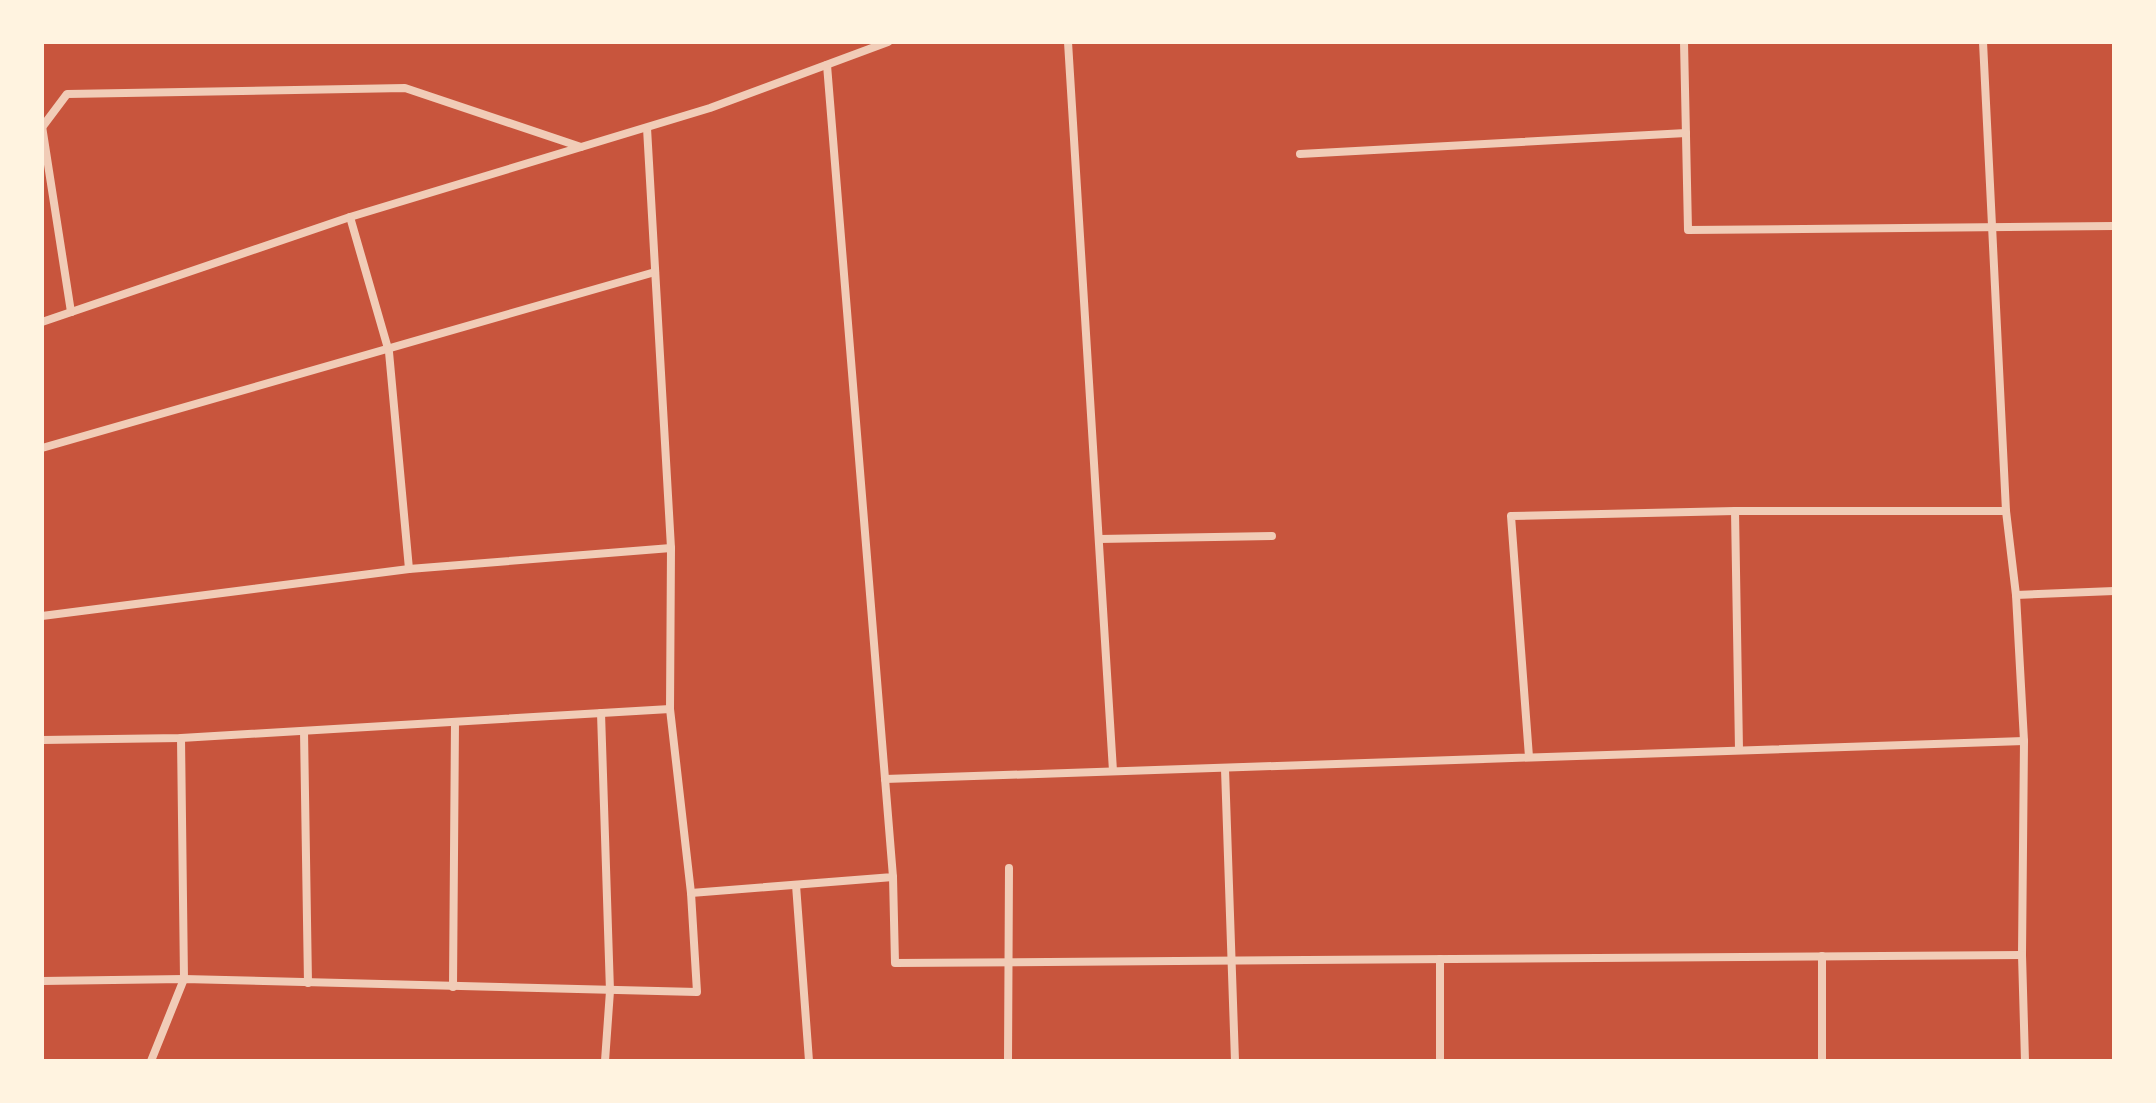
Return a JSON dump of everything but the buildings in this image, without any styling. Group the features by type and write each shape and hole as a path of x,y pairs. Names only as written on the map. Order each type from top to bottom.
{"street":[{"path":"42,322 350,217 647,128 888,42"},
{"path":"1068,42 1113,771"},
{"path":"1684,42 1688,230 2114,226"},
{"path":"1983,42 2006,511 2016,595 2024,741 2022,955 2025,1061"},
{"path":"827,65 893,877 895,963 2022,955"},
{"path":"71,312 43,126 67,94 405,88 582,147"},
{"path":"42,981 184,979 697,992 691,893 670,709 671,548 647,128"},
{"path":"1300,154 1686,133"},
{"path":"350,217 389,352 409,569"},
{"path":"42,448 389,352 655,272"},
{"path":"1529,757 1511,516 1735,511 2006,511"},
{"path":"1735,511 1739,750"},
{"path":"1099,539 1272,536"},
{"path":"42,616 409,569 671,548"},
{"path":"2016,595 2114,591"},
{"path":"42,740 181,738 670,709"},
{"path":"601,713 610,991 605,1061"},
{"path":"453,987 455,722"},
{"path":"304,731 308,983"},
{"path":"151,1061 184,979 181,738"},
{"path":"885,779 2024,741"},
{"path":"1225,769 1235,1061"},
{"path":"1008,1061 1009,868"},
{"path":"691,893 893,877"},
{"path":"796,885 809,1061"},
{"path":"1822,956 1822,1061"},
{"path":"1440,959 1440,1061"}]}
